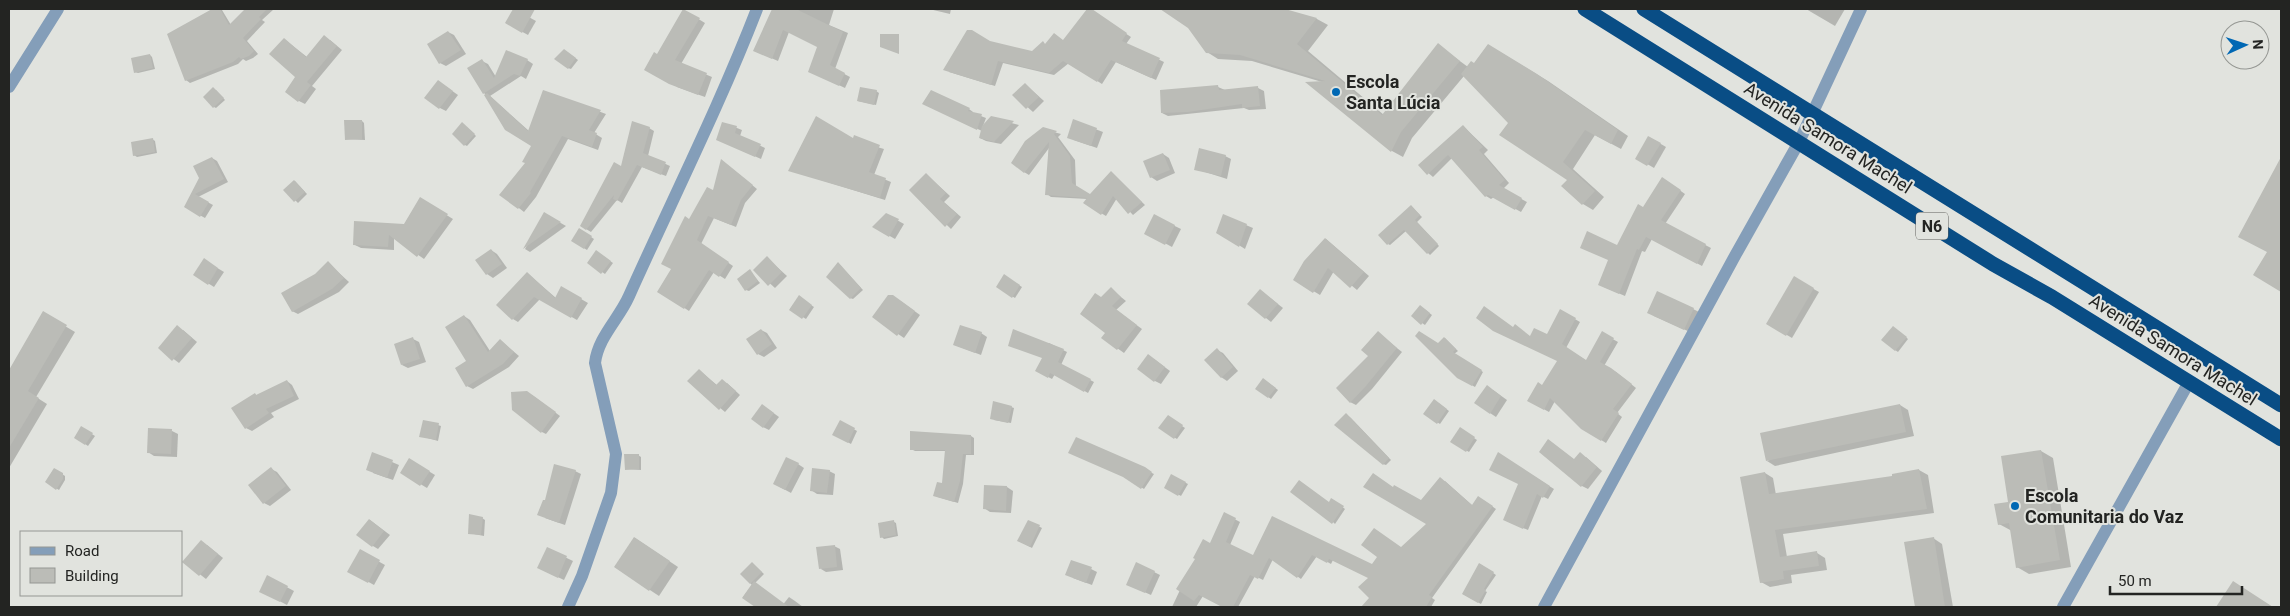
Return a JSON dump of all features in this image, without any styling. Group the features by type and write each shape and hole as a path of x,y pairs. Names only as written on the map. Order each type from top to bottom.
{"highway":[{"name":"Avenida Samora Machel","path":"1585,9 1993,264 2052,297 2281,439"},
{"name":"Avenida Samora Machel","path":"1644,9 2281,405"}],"street":[{"path":"9,87 58,9"},
{"path":"568,607 582,576 611,493 616,454 596,363 597,351 626,304 705,133 757,9"},
{"path":"1544,607 1736,254 1800,142 1861,9"},
{"path":"2063,607 2189,382"}],"building":[{"path":"212,9 220,9 229,25 245,9 267,9 259,17 261,19 243,38 254,51 249,56 241,59 239,57 233,62 185,81 167,34"},
{"path":"513,9 535,9 522,33 505,23"},
{"path":"683,9 700,18 675,60 707,73 698,95 669,84 644,70 654,52 657,54"},
{"path":"772,9 796,9 843,32 830,65 845,73 839,86 808,72 817,47 783,30 772,59 753,51"},
{"path":"1087,9 1092,9 1127,33 1122,41 1160,58 1151,78 1111,60 1097,82 1063,61 1049,73 998,61 991,85 943,70 967,30 972,30 990,41 1032,51 1043,41 1045,44 1054,33 1063,40"},
{"path":"1160,9 1285,9 1317,18 1297,44 1382,115 1438,43 1460,61 1401,132 1391,152 1305,82 1325,81 1240,55 1206,53 1188,28"},
{"path":"448,31 461,50 439,64 427,44"},
{"path":"880,34 899,34 899,54 880,47"},
{"path":"324,35 337,46 307,82 311,85 298,102 285,92 295,77 269,54 284,38 306,57"},
{"path":"1488,44 1537,74 1618,130 1611,144 1585,130 1563,162 1595,191 1582,205 1561,186 1567,180 1499,135 1508,123 1461,74 1471,61 1474,63"},
{"path":"564,49 576,58 568,69 554,59"},
{"path":"506,50 528,59 520,76 514,74 483,94 467,68 482,59 494,78"},
{"path":"150,54 153,68 134,73 131,58"},
{"path":"438,80 453,91 439,109 424,98"},
{"path":"1025,83 1039,97 1026,109 1012,95"},
{"path":"1218,85 1219,90 1258,86 1260,106 1242,108 1242,104 1188,112 1161,113 1160,90"},
{"path":"213,87 224,98 213,108 203,97"},
{"path":"860,87 877,90 874,105 857,101"},
{"path":"543,90 601,110 589,130 597,133 592,147 562,136 531,193 518,209 499,195 525,163 522,162 531,146 505,130 484,95 487,93 528,131"},
{"path":"931,90 970,108 968,111 982,114 977,130 922,104"},
{"path":"816,116 853,138 854,135 880,145 869,172 886,178 880,198 788,171"},
{"path":"991,116 1014,121 994,142 979,138 982,126"},
{"path":"1073,119 1097,128 1091,146 1067,138"},
{"path":"344,120 362,120 362,139 345,140"},
{"path":"632,121 650,127 643,153 666,162 661,175 637,165 617,201 613,199 614,195 586,230 580,226 614,162 621,166"},
{"path":"462,122 475,134 464,146 452,134"},
{"path":"722,122 737,126 735,133 761,144 755,157 716,140"},
{"path":"1463,125 1483,147 1479,150 1505,180 1499,185 1522,198 1515,210 1488,195 1485,197 1448,155 1427,175 1418,165"},
{"path":"1043,127 1057,131 1054,134 1070,156 1072,183 1090,194 1111,171 1142,202 1128,214 1113,196 1101,215 1083,203 1087,198 1045,195 1049,142 1024,173 1011,163 1025,141"},
{"path":"1648,136 1661,143 1647,166 1635,159"},
{"path":"153,138 155,152 133,156 131,142"},
{"path":"1199,148 1226,155 1221,176 1194,170"},
{"path":"1163,153 1170,170 1150,178 1143,161"},
{"path":"212,157 224,179 195,194 209,202 200,217 184,207 199,178 193,166"},
{"path":"2281,157 2281,292 2253,275 2267,252 2238,237"},
{"path":"721,159 753,185 741,200 731,225 708,216 697,240 729,262 719,277 709,270 684,309 657,292 671,269 661,264 685,216 689,219 707,187 713,190"},
{"path":"926,173 946,193 940,199 957,214 945,227 909,190"},
{"path":"1662,177 1681,190 1661,220 1706,244 1697,264 1646,237 1639,250 1637,249 1619,294 1598,285 1608,260 1580,248 1587,231 1617,245 1638,204 1643,207"},
{"path":"294,180 305,192 294,202 283,190"},
{"path":"420,197 448,214 417,257 389,235 388,247 353,245 354,221 404,224"},
{"path":"1411,205 1420,215 1415,220 1438,244 1427,254 1404,230 1387,245 1378,235"},
{"path":"544,212 561,222 523,249"},
{"path":"886,213 899,219 889,237 872,227"},
{"path":"1154,214 1175,225 1165,245 1144,234"},
{"path":"1223,214 1247,224 1239,247 1216,233"},
{"path":"579,228 592,236 584,249 571,241"},
{"path":"1325,238 1364,272 1350,288 1328,268 1313,293 1293,280 1304,261"},
{"path":"491,249 502,264 486,275 475,260"},
{"path":"596,250 611,261 601,274 587,263"},
{"path":"767,256 782,272 768,286 753,270"},
{"path":"204,258 218,268 208,285 193,275"},
{"path":"328,261 344,278 332,289 292,312 281,293 315,274"},
{"path":"838,262 861,288 850,299 826,277"},
{"path":"750,269 758,281 745,291 737,279"},
{"path":"527,272 555,298 561,286 582,298 571,318 534,297 512,320 496,305"},
{"path":"1004,274 1020,285 1012,298 996,287"},
{"path":"1794,276 1814,288 1786,336 1766,324"},
{"path":"1111,287 1121,297 1112,306 1137,325 1117,350 1101,338 1105,333 1080,314 1095,293 1101,297"},
{"path":"1260,289 1278,304 1265,319 1247,304"},
{"path":"1657,291 1694,308 1684,330 1647,313"},
{"path":"799,295 812,305 802,319 789,310"},
{"path":"888,295 893,295 915,311 897,336 872,317"},
{"path":"1420,305 1430,313 1421,325 1411,316"},
{"path":"1484,306 1513,327 1515,324 1530,336 1534,328 1547,334 1560,309 1576,318 1562,344 1586,360 1602,331 1614,338 1600,362 1632,384 1613,409 1619,413 1601,441 1581,429 1550,398 1544,410 1527,401 1538,382 1542,385 1557,361 1493,331 1476,318"},
{"path":"43,311 67,325 28,391 39,398 9,448 9,370"},
{"path":"464,315 488,352 500,339 514,352 503,364 466,387 455,368 466,361 445,327"},
{"path":"177,325 192,338 172,361 158,348"},
{"path":"960,325 982,332 975,353 953,345"},
{"path":"1893,326 1907,337 1895,351 1881,340"},
{"path":"761,329 772,344 757,355 746,339"},
{"path":"1013,329 1064,349 1058,362 1091,379 1084,392 1050,373 1048,378 1035,371 1042,358 1008,346"},
{"path":"1378,331 1397,348 1350,403 1336,388 1368,356 1361,350"},
{"path":"1419,331 1438,343 1444,337 1456,349 1453,352 1482,370 1472,386 1457,378 1415,336"},
{"path":"413,337 420,359 401,365 394,344"},
{"path":"1217,348 1233,367 1221,378 1204,360"},
{"path":"1148,354 1165,367 1154,382 1137,369"},
{"path":"699,369 716,385 722,379 736,391 719,410 687,381"},
{"path":"1263,378 1276,388 1268,398 1255,389"},
{"path":"287,380 294,396 266,409 269,413 245,429 231,408 255,393 256,395"},
{"path":"1487,385 1501,396 1490,414 1474,403"},
{"path":"527,391 556,412 541,433 512,410 511,392"},
{"path":"1434,399 1447,409 1437,424 1423,414"},
{"path":"993,401 1012,406 1008,423 990,419"},
{"path":"762,404 774,413 763,428 751,419"},
{"path":"1900,404 1906,432 1766,461 1760,433"},
{"path":"1346,413 1389,458 1383,465 1334,425"},
{"path":"1168,415 1183,425 1174,439 1158,428"},
{"path":"423,420 439,423 436,440 419,437"},
{"path":"840,420 855,428 848,443 832,435"},
{"path":"81,426 93,433 85,445 74,438"},
{"path":"1460,427 1475,437 1466,452 1450,442"},
{"path":"148,428 172,429 171,454 147,453"},
{"path":"910,431 971,435 971,454 963,454 960,481 954,502 933,496 937,482 942,483 945,450 910,450"},
{"path":"1076,437 1145,467 1152,472 1141,489 1123,477 1068,453"},
{"path":"1548,439 1574,459 1580,452 1597,467 1581,487 1539,452"},
{"path":"2041,450 2060,560 2016,568 2009,523 1998,525 1994,504 2008,502 2001,456"},
{"path":"372,452 393,460 387,478 366,470"},
{"path":"1498,452 1550,486 1543,498 1537,494 1523,529 1503,520 1518,484 1489,470"},
{"path":"624,454 639,454 639,469 625,470"},
{"path":"786,457 799,463 785,490 773,484"},
{"path":"409,458 430,471 420,486 400,473"},
{"path":"554,464 576,470 559,523 537,515 543,500 545,500"},
{"path":"271,467 286,486 263,504 248,485"},
{"path":"54,468 63,473 63,479 56,490 45,482"},
{"path":"812,468 830,470 827,493 810,491"},
{"path":"1919,469 1927,509 1775,530 1780,557 1817,551 1819,566 1783,571 1784,579 1760,583 1740,477 1765,472 1769,494 1892,476 1892,474"},
{"path":"1373,473 1393,487 1394,485 1421,500 1440,477 1472,505 1478,496 1493,506 1429,595 1432,597 1426,607 1361,607 1369,598 1358,587 1368,578 1329,559 1327,563 1312,555 1297,578 1269,558 1258,579 1250,575 1233,607 1222,607 1199,595 1194,601 1176,589 1195,559 1193,558 1203,539 1210,543 1224,512 1236,518 1226,542 1253,555 1272,516 1372,564 1377,557 1361,545 1374,528 1401,547 1426,524 1363,487"},
{"path":"1171,474 1186,482 1178,496 1164,488"},
{"path":"1299,480 1329,502 1331,498 1344,506 1332,524 1290,492"},
{"path":"984,485 1007,486 1006,511 983,509"},
{"path":"469,514 483,517 481,535 468,534"},
{"path":"369,519 384,531 372,547 356,535"},
{"path":"894,520 896,535 880,538 878,523"},
{"path":"1028,520 1040,525 1030,547 1017,541"},
{"path":"634,537 670,561 649,591 614,567"},
{"path":"1934,537 1945,607 1915,607 1904,542"},
{"path":"201,540 218,554 199,576 182,562"},
{"path":"835,545 837,567 819,569 816,547"},
{"path":"547,547 567,556 558,578 537,568"},
{"path":"360,549 380,560 368,583 347,572"},
{"path":"1071,560 1092,567 1086,583 1065,575"},
{"path":"752,562 762,572 750,584 740,574"},
{"path":"1136,562 1155,571 1145,593 1126,585"},
{"path":"1479,563 1494,572 1478,603 1462,594"},
{"path":"267,575 288,586 280,602 259,592"},
{"path":"754,581 789,607 755,607 742,598"},
{"path":"2233,581 2273,607 2216,607"}],"place":[{"name":"Escola Santa Lúcia","path":"1336,92"},
{"name":"Escola Comunitaria do Vaz","path":"2015,506"}]}
